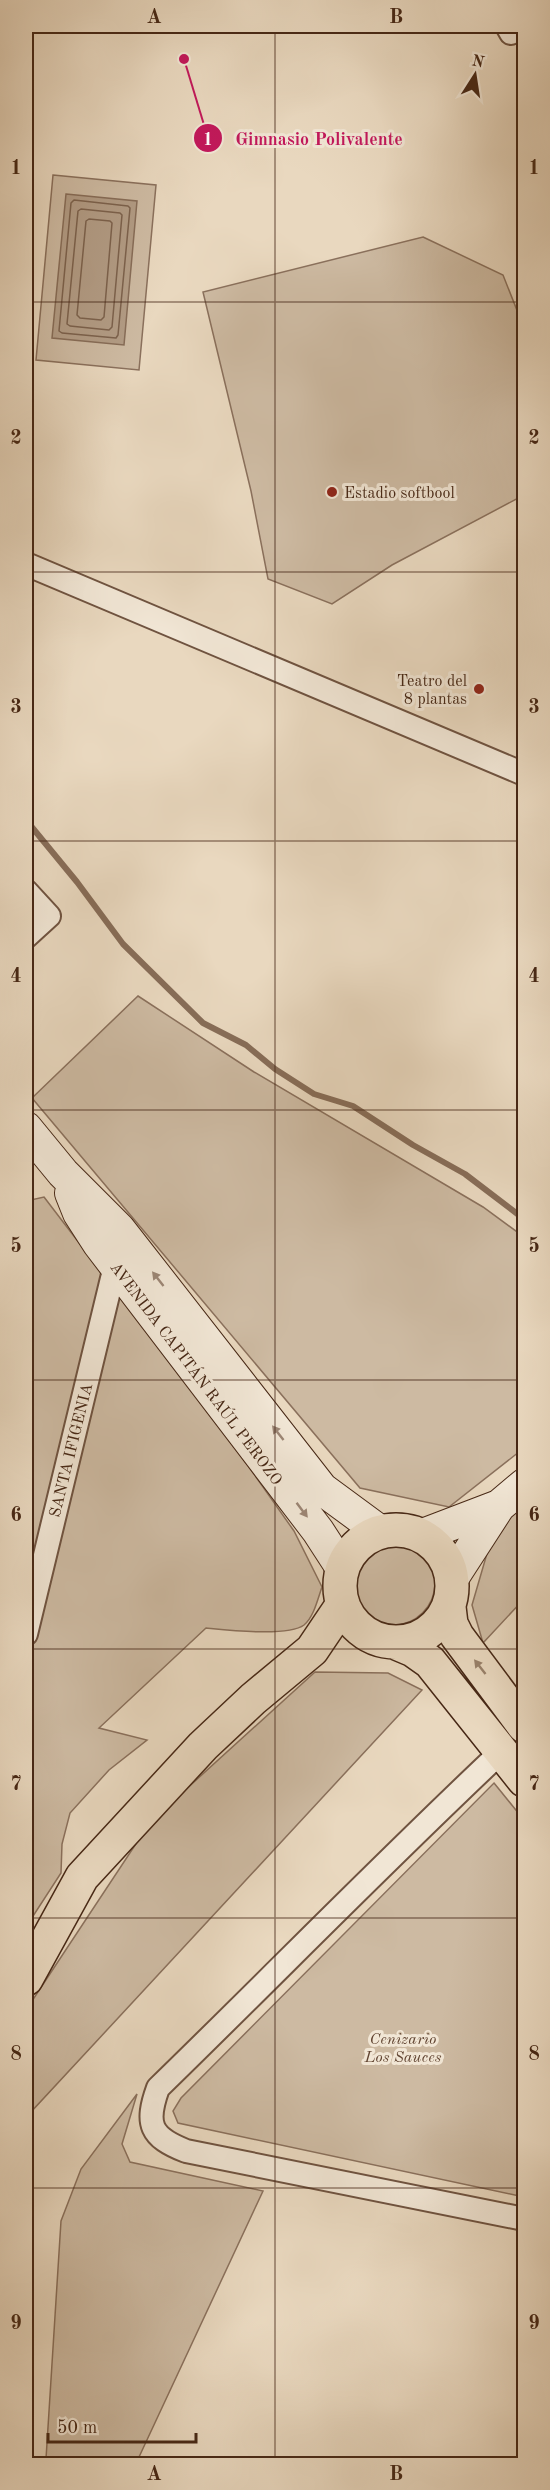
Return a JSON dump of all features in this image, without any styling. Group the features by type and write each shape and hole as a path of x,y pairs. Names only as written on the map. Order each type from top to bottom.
{"main road":[{"name":"AVENIDA CAPITÁN RAÚL PEROZO","path":"26,1128 63,1173 111,1247 318,1531 342,1568"},
{"name":"AVENIDA CAPITÁN RAÚL PEROZO","path":"111,1247 322,1489 379,1532"},
{"path":"423,1535 499,1506 525,1485"},
{"path":"312,1650 345,1637 417,1639 437,1626 453,1607 499,1506"},
{"path":"525,1726 504,1698 453,1607 443,1552 423,1535 407,1530 379,1532 357,1544 347,1556 342,1568 340,1590 343,1604 354,1623 383,1639 413,1650 430,1662 525,1780"},
{"path":"26,1979 82,1877 202,1746 253,1699 312,1650 343,1604"}],"street":[{"path":"26,564 525,774"},
{"path":"26,891 49,916 26,937"},
{"name":"SANTA IFIGENIA","path":"26,1634 111,1247"},
{"path":"501,1750 158,2088 151,2108 151,2125 165,2142 186,2151 525,2219"}],"green space":[{"path":"53,175 156,185 139,370 36,360"},
{"path":"423,237 503,275 524,328 524,495 392,565 332,604 268,579 251,491 203,292"},
{"path":"138,996 254,1072 483,1207 524,1237 524,1448 449,1507 360,1488 32,1098"},
{"path":"44,1197 232,1443 294,1531 322,1587 310,1617 304,1625 296,1629 257,1632 206,1628 99,1728 147,1740 109,1770 70,1813 62,1844 61,1873 26,1927 26,1201"},
{"path":"524,1497 524,1599 483,1643 472,1605 488,1550"},
{"path":"385,1541 401,1541 417,1548 428,1559 435,1575 432,1599 423,1613 401,1625 385,1625 369,1618 358,1607 351,1591 351,1575 358,1559 369,1548"},
{"path":"315,1672 388,1673 422,1690 31,2112 26,2130 26,2010 151,1821"},
{"name":"Cenizario Los Sauces","path":"494,1783 524,1820 524,2197 178,2123 173,2111 181,2098"},
{"path":"137,2094 122,2144 130,2162 263,2191 139,2457 156,2464 26,2464 46,2459 61,2221 81,2169"}],"water":[{"path":"66,194 137,201 124,345 52,338"}],"waterway":[{"path":"26,820 77,882 123,944 203,1023 246,1045 275,1069 314,1094 353,1106 413,1145 465,1174 524,1219"}],"place":[{"name":"Gimnasio Polivalente","path":"184,59"},
{"name":"Estadio softbool","path":"332,492"},
{"name":"Teatro del 8 plantas","path":"479,689"}]}
